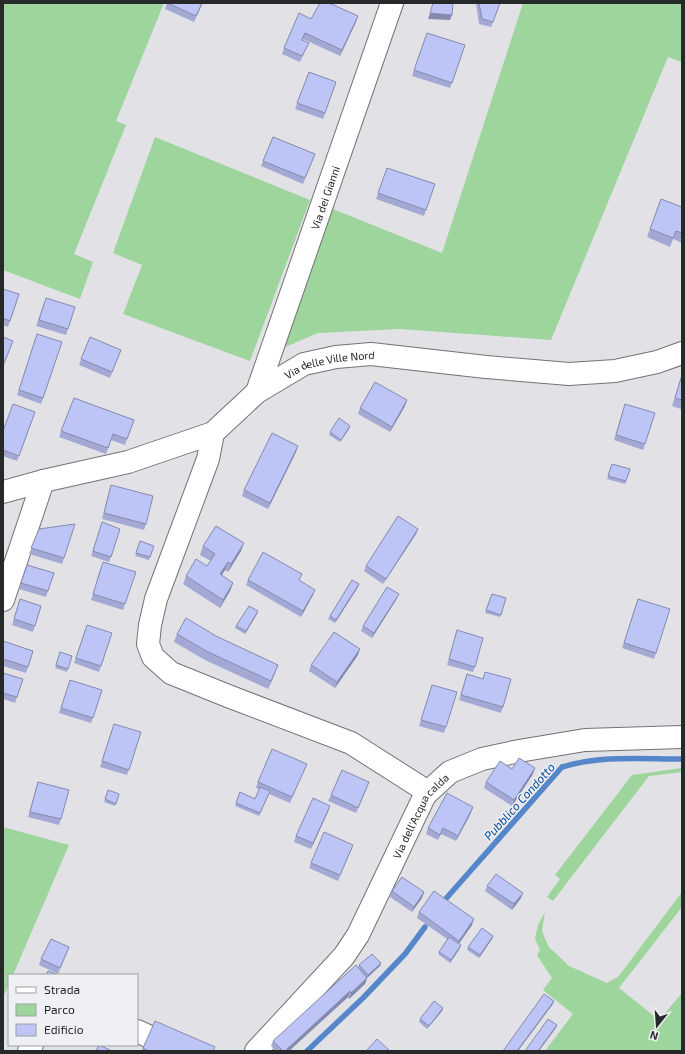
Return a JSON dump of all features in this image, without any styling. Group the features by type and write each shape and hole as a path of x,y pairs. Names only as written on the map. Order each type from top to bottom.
{"street":[{"name":"Via dei Gianni","path":"257,392 392,3"},
{"name":"Via delle Ville Nord","path":"3,492 43,481 128,462 213,433 257,392 304,364 336,357 371,354 486,367 569,374 615,371 657,362 682,353"},
{"path":"213,433 208,459 156,599 150,625 148,644 153,657 171,673 351,743 428,792"},
{"path":"3,600 43,481"},
{"name":"Via dell'Acqua calda","path":"256,1051 344,956 358,935 425,795 450,772 482,759 585,740 682,737"},
{"path":"138,1031 180,1051"}],"green space":[{"path":"3,3 164,3 116,121 126,125 74,254 93,262 80,299 3,270"},
{"path":"523,3 682,3 682,62 668,57 551,340 400,329 318,333 278,350 328,207 442,253"},
{"path":"155,137 310,200 250,361 123,314 142,265 113,253"},
{"path":"682,768 682,772 649,776 553,901 547,897 560,879 555,875 632,775"},
{"path":"3,827 69,845 13,974 8,974 8,986 3,998"},
{"path":"682,892 682,907 619,988 659,1020 682,993 682,1051 545,1051 573,1014 543,990 552,978 537,955 540,950 535,939 538,925 545,912 542,931 548,946 569,966 607,983 618,977"}],"building":[{"path":"167,3 202,3 196,16"},
{"path":"320,3 329,3 358,16 342,50 305,33 302,40 309,43 302,56 284,48 299,13 311,19"},
{"path":"433,3 453,3 452,15 430,13"},
{"path":"479,3 500,3 493,22 482,19"},
{"path":"427,33 465,45 452,83 414,70"},
{"path":"309,72 336,82 325,113 297,103"},
{"path":"273,137 315,154 305,178 263,161"},
{"path":"387,168 435,184 426,210 378,193"},
{"path":"661,199 682,207 682,233 676,231 673,238 650,229"},
{"path":"3,289 19,294 10,321 3,318"},
{"path":"46,298 75,307 68,329 39,320"},
{"path":"37,334 62,342 43,398 19,390"},
{"path":"3,337 13,341 3,366"},
{"path":"90,337 121,350 112,372 81,359"},
{"path":"682,375 682,400 675,398"},
{"path":"375,382 407,400 392,427 360,408"},
{"path":"74,398 134,420 127,439 113,434 108,448 61,431"},
{"path":"13,404 35,412 19,456 3,450 3,431"},
{"path":"625,404 655,413 645,444 616,435"},
{"path":"339,418 350,426 341,440 330,432"},
{"path":"272,433 298,446 270,503 244,490"},
{"path":"612,464 630,469 626,481 608,476"},
{"path":"111,485 153,496 146,524 104,513"},
{"path":"398,516 418,529 386,579 366,566"},
{"path":"102,522 120,529 111,557 93,551"},
{"path":"75,524 64,558 31,548 39,529"},
{"path":"216,526 244,543 231,564 228,562 220,574 233,583 223,600 186,576 196,559 207,566 215,554 203,546"},
{"path":"140,541 154,546 150,557 136,553"},
{"path":"263,552 302,574 299,580 315,590 303,611 248,580"},
{"path":"103,562 136,572 125,604 93,594"},
{"path":"27,565 54,573 48,591 21,583"},
{"path":"352,580 359,584 336,620 330,616"},
{"path":"387,587 399,594 374,633 363,626"},
{"path":"492,594 506,598 501,615 486,610"},
{"path":"20,599 41,606 35,626 14,619"},
{"path":"638,599 670,609 656,653 624,643"},
{"path":"249,606 258,611 246,631 236,626"},
{"path":"186,618 216,636 278,665 271,681 208,652 177,634"},
{"path":"87,625 112,633 101,666 76,658"},
{"path":"457,630 483,638 475,667 449,659"},
{"path":"334,632 360,649 337,682 311,665"},
{"path":"3,641 33,651 28,667 3,659"},
{"path":"60,652 72,656 68,669 56,665"},
{"path":"485,672 511,679 503,707 461,695 467,674 483,679"},
{"path":"3,673 23,679 17,697 3,693"},
{"path":"70,680 102,690 93,718 61,708"},
{"path":"432,685 457,692 446,727 421,720"},
{"path":"114,724 141,732 129,770 102,761"},
{"path":"272,749 307,764 292,797 258,782"},
{"path":"519,758 535,768 514,800 486,782 500,761 512,769"},
{"path":"342,770 369,782 358,808 331,795"},
{"path":"38,782 69,790 61,819 30,812"},
{"path":"260,787 270,791 260,813 236,803 240,792 255,799"},
{"path":"108,790 119,794 116,804 105,799"},
{"path":"447,793 473,807 458,836 443,828 440,835 428,828"},
{"path":"313,798 330,806 313,843 296,836"},
{"path":"324,832 353,845 340,875 311,863"},
{"path":"496,874 523,893 514,904 487,886"},
{"path":"402,877 424,892 414,907 392,891"},
{"path":"434,891 474,919 459,941 419,912"},
{"path":"482,928 493,936 480,955 468,947"},
{"path":"449,937 461,945 451,960 439,952"},
{"path":"51,939 69,947 60,968 41,959"},
{"path":"372,954 381,963 368,975 359,965"},
{"path":"356,965 367,978 351,993 350,991 285,1051 283,1051 273,1041"},
{"path":"48,971 56,974 46,974"},
{"path":"544,994 554,1001 517,1051 503,1051"},
{"path":"434,1001 443,1008 429,1026 420,1019"},
{"path":"548,1019 557,1025 538,1051 525,1051"},
{"path":"155,1021 215,1047 213,1051 149,1051 143,1048"},
{"path":"377,1039 390,1051 367,1050"},
{"path":"98,1046 101,1046 112,1051 96,1051"}],"waterway":[{"name":"Pubblico Condotto","path":"443,902 562,767 577,763 606,759 682,759"},
{"name":"Pubblico Condotto","path":"307,1051 363,998 405,954 425,927"}]}
